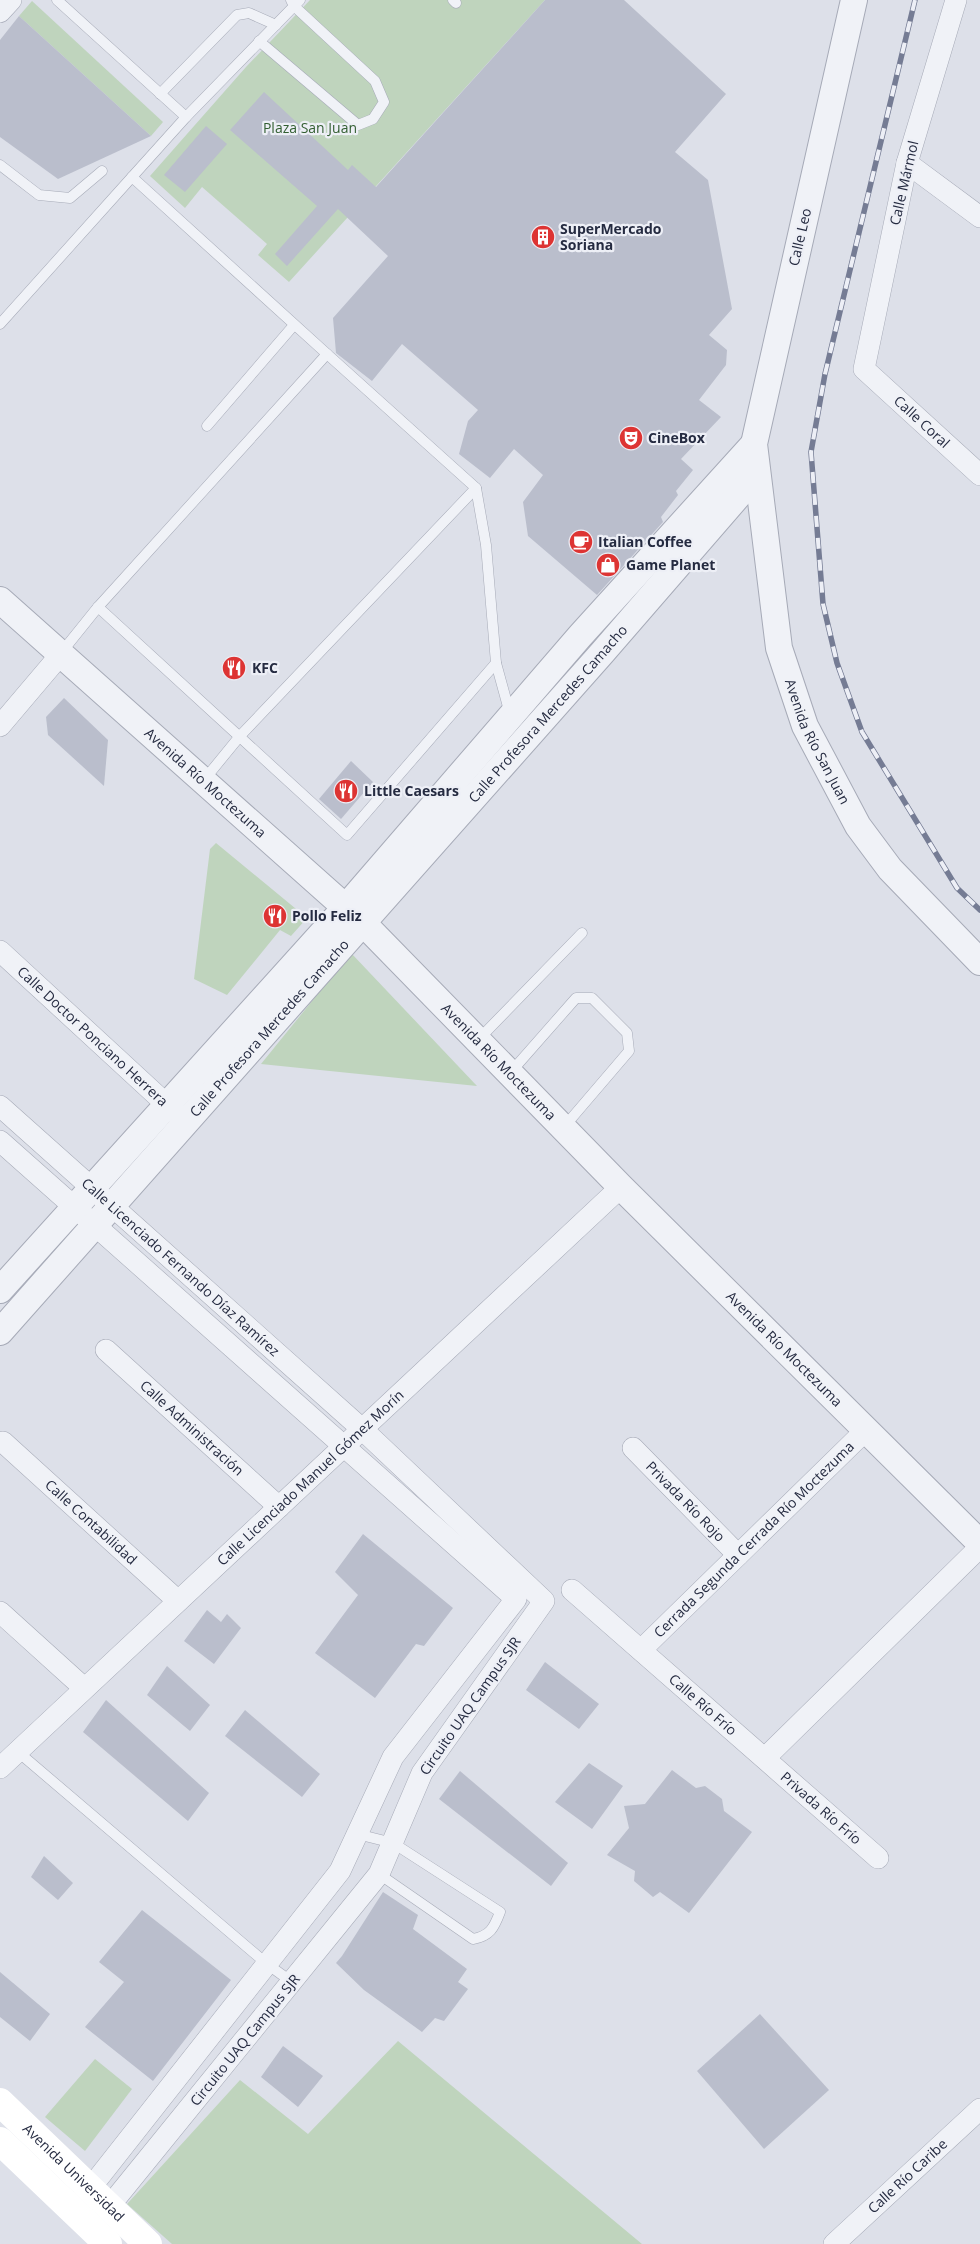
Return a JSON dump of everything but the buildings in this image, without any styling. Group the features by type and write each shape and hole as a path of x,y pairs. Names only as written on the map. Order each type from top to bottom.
{"main road":[{"name":"Avenida Universidad","path":"9,2110 148,2244"},
{"name":"Avenida Universidad","path":"0,2140 90,2227"}],"street":[{"path":"0,12 11,0"},
{"name":"Calle Leo","path":"757,474 754,444 854,0"},
{"name":"Calle Mármol","path":"864,370 907,163 956,0"},
{"path":"907,163 980,217"},
{"name":"Calle Coral","path":"864,370 980,475"},
{"name":"Calle Profesora Mercedes Camacho","path":"0,1332 186,1122 354,915 511,716 580,636 754,444"},
{"name":"Calle Profesora Mercedes Camacho","path":"0,1292 167,1105 354,915 602,654 757,474"},
{"name":"Avenida Río San Juan","path":"757,474 779,648 805,726 863,833 890,869 980,962"},
{"name":"Avenida Río Moctezuma","path":"0,600 354,915 621,1187 980,1543"},
{"path":"580,636 602,654"},
{"path":"0,726 60,654"},
{"name":"Calle Doctor Ponciano Herrera","path":"0,951 186,1122"},
{"name":"Calle Licenciado Fernando Díaz Ramírez","path":"0,1106 84,1198 344,1446"},
{"name":"Calle Licenciado Fernando Díaz Ramírez","path":"0,1140 84,1198"},
{"name":"Calle Licenciado Manuel Gómez Morín","path":"0,1768 621,1187"},
{"name":"Calle Licenciado Fernando Díaz Ramírez","path":"103,1215 362,1429"},
{"path":"0,1292 19,1310"},
{"name":"Calle Administración","path":"106,1350 278,1507"},
{"name":"Circuito UAQ Campus SJR","path":"100,2198 292,1982 379,1874 422,1773 544,1601 362,1429"},
{"name":"Cerrada Segunda Cerrada Río Moctezuma","path":"642,1650 866,1430"},
{"name":"Calle Contabilidad","path":"3,1442 178,1601"},
{"name":"Circuito UAQ Campus SJR","path":"90,2227 100,2198 267,1964 340,1871 393,1756 516,1600 344,1446"},
{"name":"Privada Río Rojo","path":"633,1448 738,1555"},
{"path":"766,1758 980,1547"},
{"name":"Calle Río Frío","path":"572,1590 766,1758"},
{"path":"0,1612 84,1688"},
{"name":"Privada Río Frío","path":"766,1758 878,1858"},
{"path":"0,2140 9,2110"},
{"name":"Calle Río Caribe","path":"834,2244 980,2110"}],"lane":[{"path":"59,1 186,117"},
{"path":"0,324 186,117 259,42 276,25 295,2 375,81 384,102 373,119 358,125 259,42"},
{"path":"160,94 236,15 249,12 276,25"},
{"path":"0,165 39,195 70,198 102,171"},
{"path":"132,177 476,488 486,546 496,663 511,716"},
{"path":"207,426 294,325"},
{"path":"60,654 98,607 328,354"},
{"path":"203,780 240,736 476,488"},
{"path":"98,607 347,835 496,663"},
{"path":"478,1040 582,933"},
{"path":"510,1073 576,998 592,998 627,1033 629,1051 563,1128"},
{"path":"18,1752 267,1964 292,1982"},
{"path":"358,1834 393,1843 500,1912 495,1926 484,1937 473,1939 379,1874"}],"green space":[{"name":"Plaza San Juan","path":"310,0 545,0 289,282 258,255 267,244 202,187 185,208 150,176 246,67"},
{"path":"32,1 163,122 151,136 19,16"},
{"path":"216,843 307,918 291,936 280,930 227,995 194,979 210,849"},
{"path":"351,953 477,1086 261,1064"},
{"path":"398,2041 642,2244 172,2244 127,2204 240,2080 308,2134"},
{"path":"95,2059 132,2089 85,2151 45,2117"}],"railway":[{"path":"915,0 825,374 811,452 823,604 837,663 862,732 957,888 980,910"}],"place":[{"name":"SuperMercado Soriana","path":"543,237"},
{"name":"CineBox","path":"631,438"},
{"name":"Italian Coffee","path":"581,542"},
{"name":"Game Planet","path":"608,565"},
{"name":"KFC","path":"234,668"},
{"name":"Little Caesars","path":"346,791"},
{"name":"Pollo Feliz","path":"275,916"}]}
